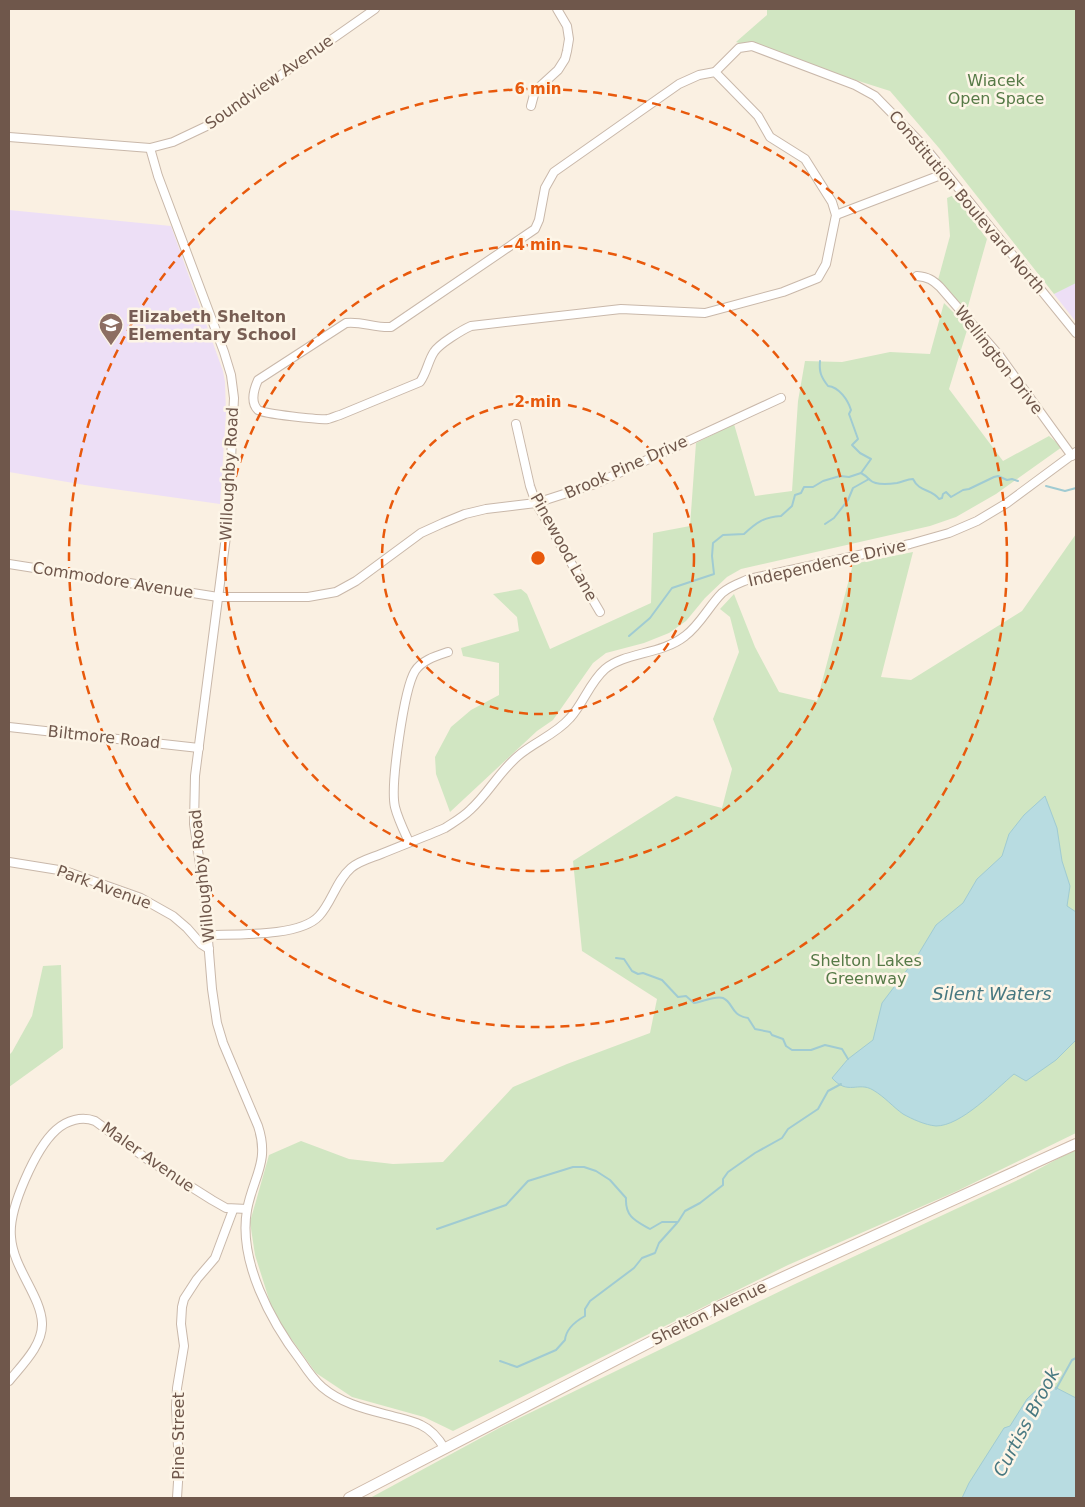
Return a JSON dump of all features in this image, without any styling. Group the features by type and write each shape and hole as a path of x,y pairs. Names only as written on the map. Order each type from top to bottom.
{"main road":[{"name":"Shelton Avenue","path":"349,1498 720,1306 1076,1144"}],"street":[{"name":"Soundview Avenue","path":"9,137 150,148 173,142 211,124 375,9"},
{"path":"531,106 535,91 558,70 565,59 569,39 568,26 557,9"},
{"name":"Constitution Boulevard North","path":"715,72 739,48 752,46 855,85 875,96 946,172 1076,333"},
{"path":"715,72 758,116 770,137 805,159 832,202 836,215 826,264 818,278 783,292 705,314 621,309 471,326 460,331 434,351 426,374 420,382 328,419 271,414 259,410 253,402 254,389 258,380 346,323 356,322 391,327 535,229 539,220 545,188 554,172 679,84 699,75 715,72"},
{"name":"Willoughby Road","path":"150,148 158,176 224,352 233,387 234,415 228,512 195,776 194,814 217,1023 223,1043 262,1139 263,1155 261,1168 248,1209 246,1232 252,1265 262,1299 269,1314 285,1340 314,1379 331,1394 345,1402 421,1425 438,1438 446,1449"},
{"path":"836,215 946,172"},
{"name":"Wellington Drive","path":"917,276 932,280 940,287 993,347 1074,454"},
{"name":"Brook Pine Drive","path":"218,597 308,597 336,592 356,581 421,533 442,522 486,509 536,503 595,484 781,398"},
{"name":"Pinewood Lane","path":"516,424 530,486 536,503 600,612"},
{"name":"Independence Drive","path":"208,932 290,930 307,925 320,915 350,869 360,863 445,828 470,810 510,762 562,726 572,716 599,675 606,668 621,661 660,650 680,640 694,628 722,593 730,587 749,579 910,544 949,533 977,521 1007,503 1074,454"},
{"name":"Commodore Avenue","path":"9,564 218,597"},
{"path":"409,842 395,806 394,786 404,705 416,670 427,660 448,652"},
{"name":"Biltmore Road","path":"9,727 199,748"},
{"name":"Park Avenue","path":"9,862 65,871 115,888 162,908 209,949"},
{"path":"191,932 208,932"},
{"name":"Maler Avenue","path":"9,1381 34,1348 42,1323 39,1307 17,1262 11,1238 11,1225 17,1202 29,1172 44,1145 56,1130 73,1120 85,1119 96,1121 192,1188 226,1208 233,1210"},
{"path":"233,1210 248,1209"},
{"name":"Pine Street","path":"178,1498 180,1466 177,1398 184,1346 181,1324 182,1307 184,1299 197,1279 215,1258 233,1210"}],"shaded area":[{"name":"Elizabeth Shelton Elementary School","path":"9,210 171,226 223,371 225,382 226,413 220,504 9,472"},
{"path":"1076,282 1076,322 1054,294"}],"green space":[{"name":"Wiacek Open Space","path":"767,9 1076,9 1076,283 1054,294 939,148 890,91 736,42 767,15"},
{"path":"954,195 987,239 967,310 938,280 950,236 947,198"},
{"path":"944,303 968,327 949,389 1003,461 1049,436 1062,447 996,494 956,517 930,526 741,569 727,577 705,598 686,621 669,633 644,643 606,653 593,663 553,720 537,731 450,812 436,774 435,757 451,727 471,710 499,695 499,663 463,656 461,648 519,631 517,617 493,594 521,589 527,594 550,649 651,603 653,533 690,526 696,443 734,424 755,496 792,491 798,401 805,361 842,362 890,352 930,354"},
{"name":"Shelton Lakes Greenway","path":"1076,534 1076,1133 957,1191 788,1265 453,1431 424,1417 352,1397 316,1373 274,1315 255,1255 250,1222 269,1155 301,1141 349,1159 393,1164 443,1162 513,1087 567,1064 650,1033 657,999 582,951 573,861 676,796 722,808 732,769 713,719 739,652 730,617 720,609 734,594 755,647 779,692 817,701 853,564 913,552 881,677 911,680 1022,611"},
{"path":"61,965 63,1048 9,1087 9,1055 32,1016 43,966"},
{"path":"1076,1149 1076,1498 370,1498 501,1427 795,1284 1020,1179"}],"water":[{"name":"Silent Waters","path":"1045,796 1057,828 1062,861 1070,886 1067,906 1076,912 1076,1040 1056,1060 1026,1081 1014,1074 967,1114 946,1124 936,1126 919,1122 903,1114 873,1090 863,1087 843,1086 838,1083 832,1078 848,1059 873,1040 882,1003 916,958 936,925 963,903 977,879 1002,856 1009,834 1024,815"},
{"path":"1045,1382 1076,1398 1076,1498 962,1498 969,1483 1004,1428 1010,1426 1027,1399"}],"waterway":[{"path":"820,361 820,371 824,380 828,386 839,391 850,406 849,414 858,439 852,445 860,453 871,459 861,473"},
{"path":"629,636 650,618 672,588 714,574 713,543 723,535 744,534 761,521 781,516 792,506 795,495 801,493 804,487 813,487 823,481 840,476 849,477 861,473 879,484 897,483 913,479 919,486 933,493 939,499 946,492 951,497 998,476 1007,480 1018,481"},
{"path":"825,524 834,518 848,500 853,488 869,479"},
{"path":"1046,486 1065,491 1076,488"},
{"path":"616,958 624,959 632,971 638,974 643,973 662,980 678,997 686,996 694,1003 713,998 723,998 735,1012 748,1018 755,1029 770,1032 772,1035 783,1039 786,1046 792,1050 811,1050 825,1045 842,1049 848,1059"},
{"path":"437,1229 506,1205 528,1181 573,1167 584,1167 596,1171 610,1180 626,1198 627,1210 632,1218 650,1229 662,1222 678,1222 685,1211 700,1203 723,1185 723,1179 728,1172 755,1153 782,1138 788,1129 818,1109 828,1091 841,1084"},
{"path":"500,1361 517,1367 556,1350 565,1340 567,1332 572,1326 585,1316 585,1309 590,1301 634,1268 642,1258 655,1253 659,1243 677,1223"},
{"name":"Curtiss Brook","path":"1056,1389 1072,1360 1076,1358"}],"place":[{"name":"Elizabeth Shelton Elementary School","path":"111,346"}]}
